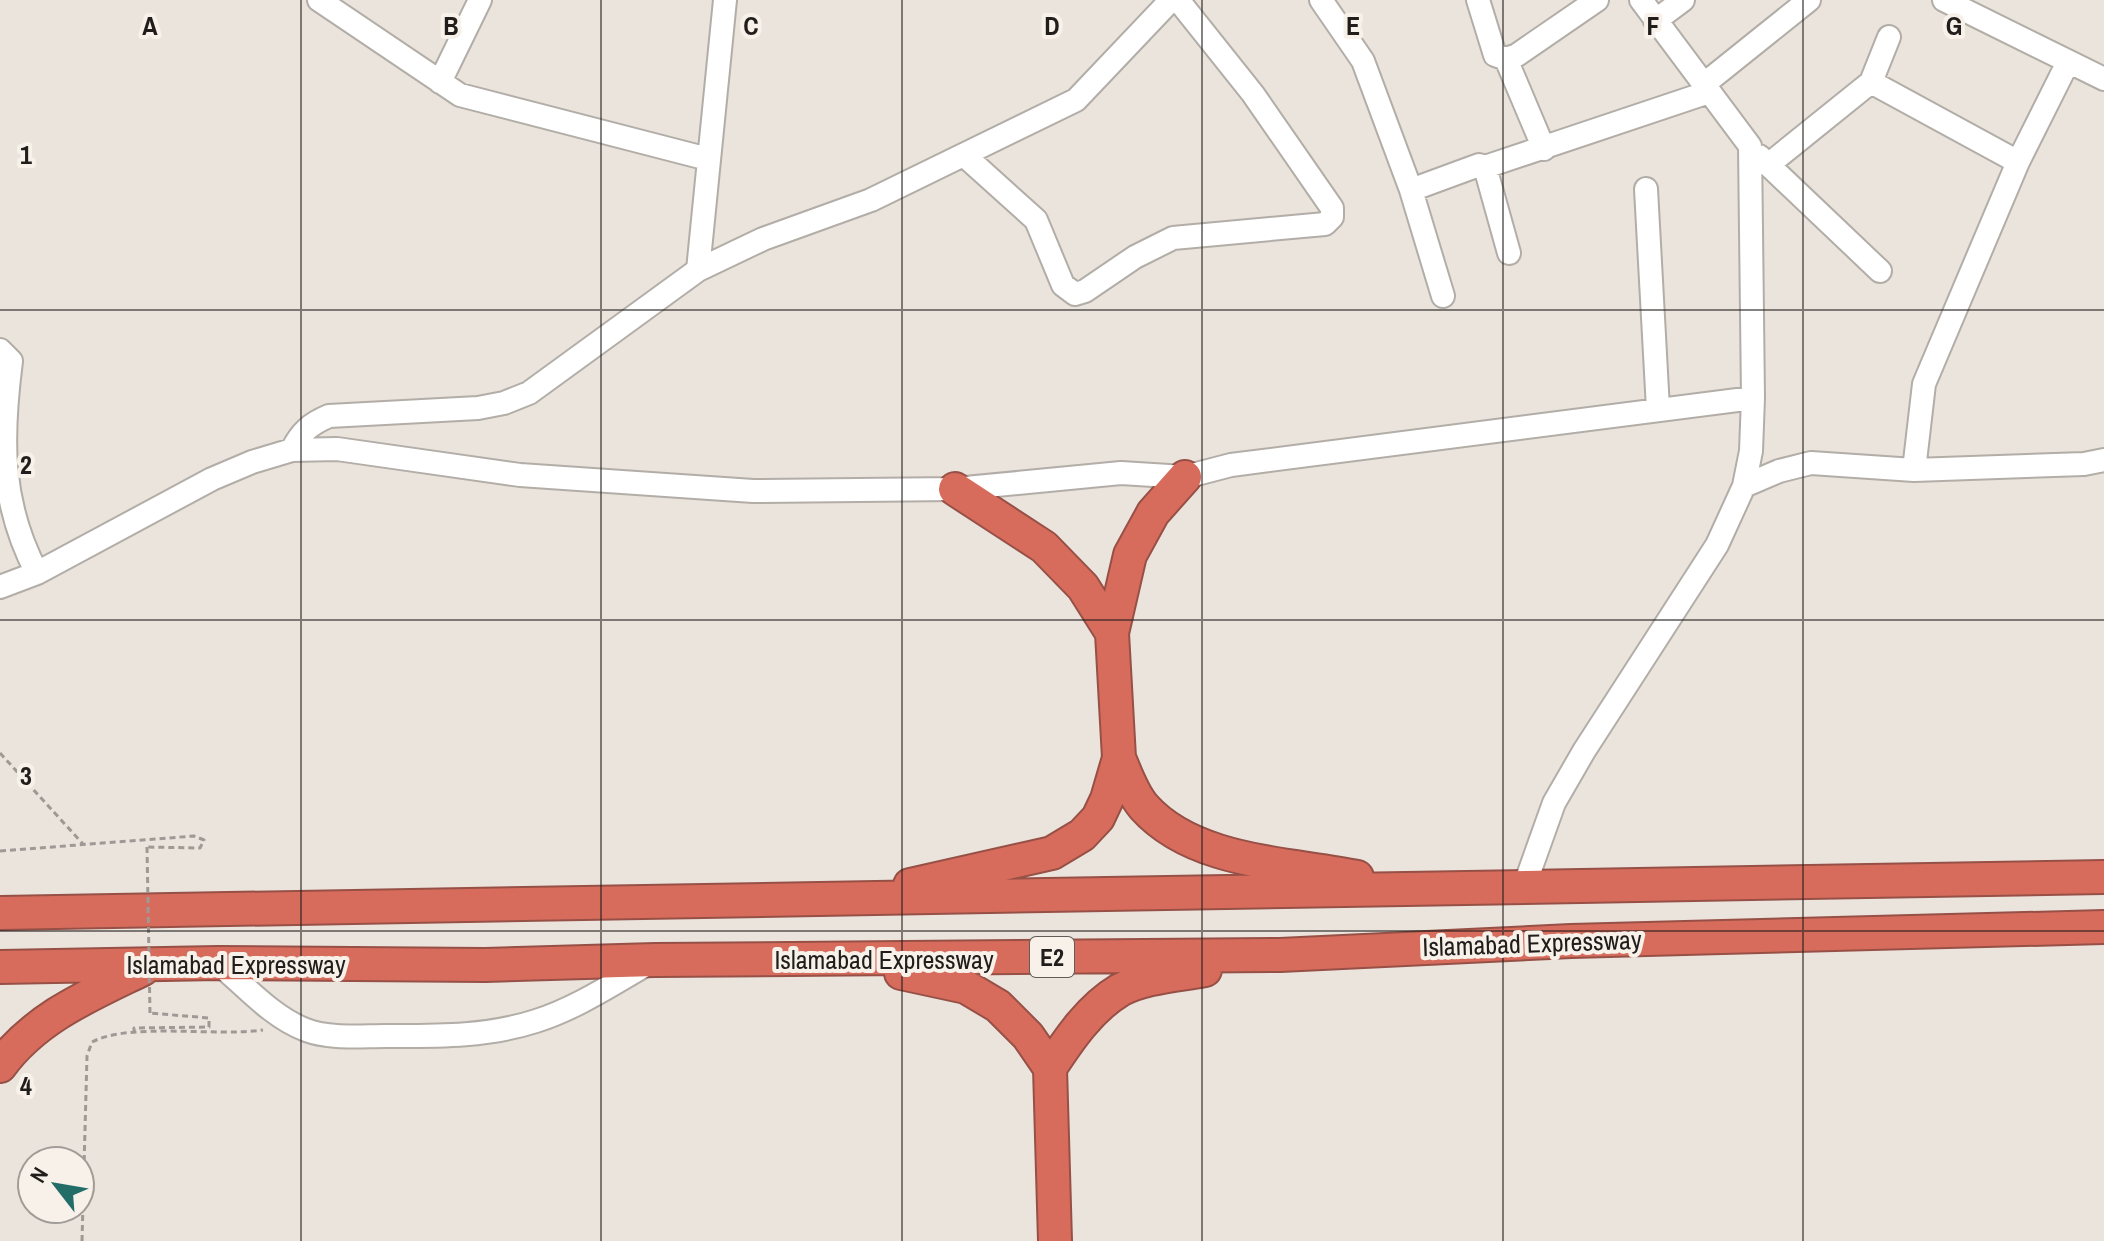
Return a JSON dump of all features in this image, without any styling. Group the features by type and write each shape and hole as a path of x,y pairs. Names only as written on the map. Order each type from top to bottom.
{"highway":[{"path":"849,899 1052,853 1082,835 1098,818 1119,758 1112,633 1130,555 1153,513 1185,477"},
{"path":"955,489 1044,547 1083,587 1112,633"},
{"path":"1119,758 1143,806 1168,829 1190,842 1225,853 1418,889"},
{"name":"Islamabad Expressway","path":"0,913 2103,876"},
{"name":"Islamabad Expressway","path":"0,967 218,963 485,965 655,960 1280,955 1571,941 2104,927"},
{"path":"1050,1068 1077,1029 1122,990 1146,981 1280,955"},
{"path":"831,960 966,987 998,1006 1028,1036 1050,1068 1055,1241"},
{"path":"0,1066 32,1032 57,1012 153,964"}],"street":[{"path":"440,82 480,0"},
{"path":"698,270 725,0"},
{"path":"292,450 299,436 311,424 329,416 478,408 504,403 529,393 698,270 763,239 871,200 1076,100 1171,0"},
{"path":"965,156 1036,220 1063,285 1075,294 1173,238 1325,224 1332,217 1332,208 1253,94 1178,0"},
{"path":"1321,0 1363,61 1411,190 1443,296"},
{"path":"1478,0 1495,55 1506,59 1517,55 1597,0"},
{"path":"1641,0 1750,146 1880,271"},
{"path":"1655,21 1683,0"},
{"path":"1411,190 1479,165 1485,167 1544,149 1706,88 1809,0"},
{"path":"1944,0 2104,79"},
{"path":"329,3 460,95 708,159"},
{"path":"1768,165 1871,82 1889,37"},
{"path":"1506,59 1544,149"},
{"path":"1914,470 1924,384 2018,162 2068,62"},
{"path":"1871,82 2018,162"},
{"path":"1524,887 1554,803 1584,751 1717,545 1744,486 1751,451 1753,398 1750,146"},
{"path":"1485,167 1509,253"},
{"path":"1646,189 1658,409"},
{"path":"0,350 11,361 2,430 2,468 7,507 23,551 37,573"},
{"path":"0,587 37,573 212,479 292,450 337,449 520,475 753,491 955,489 1121,473 1185,477 1231,465 1753,398"},
{"path":"1744,486 1779,471 1811,463 1914,470 2084,464 2104,460"},
{"path":"218,963 289,1021 307,1030 338,1036 449,1037 491,1032 536,1021 575,1005 655,960"}],"path":[{"path":"0,753 83,844"},
{"path":"0,851 194,836 204,840 200,848 147,847 150,1013 209,1018 209,1027 134,1028 134,1033"},
{"path":"82,1241 87,1056 92,1042 105,1036 134,1033 260,1030 289,1021"}]}
